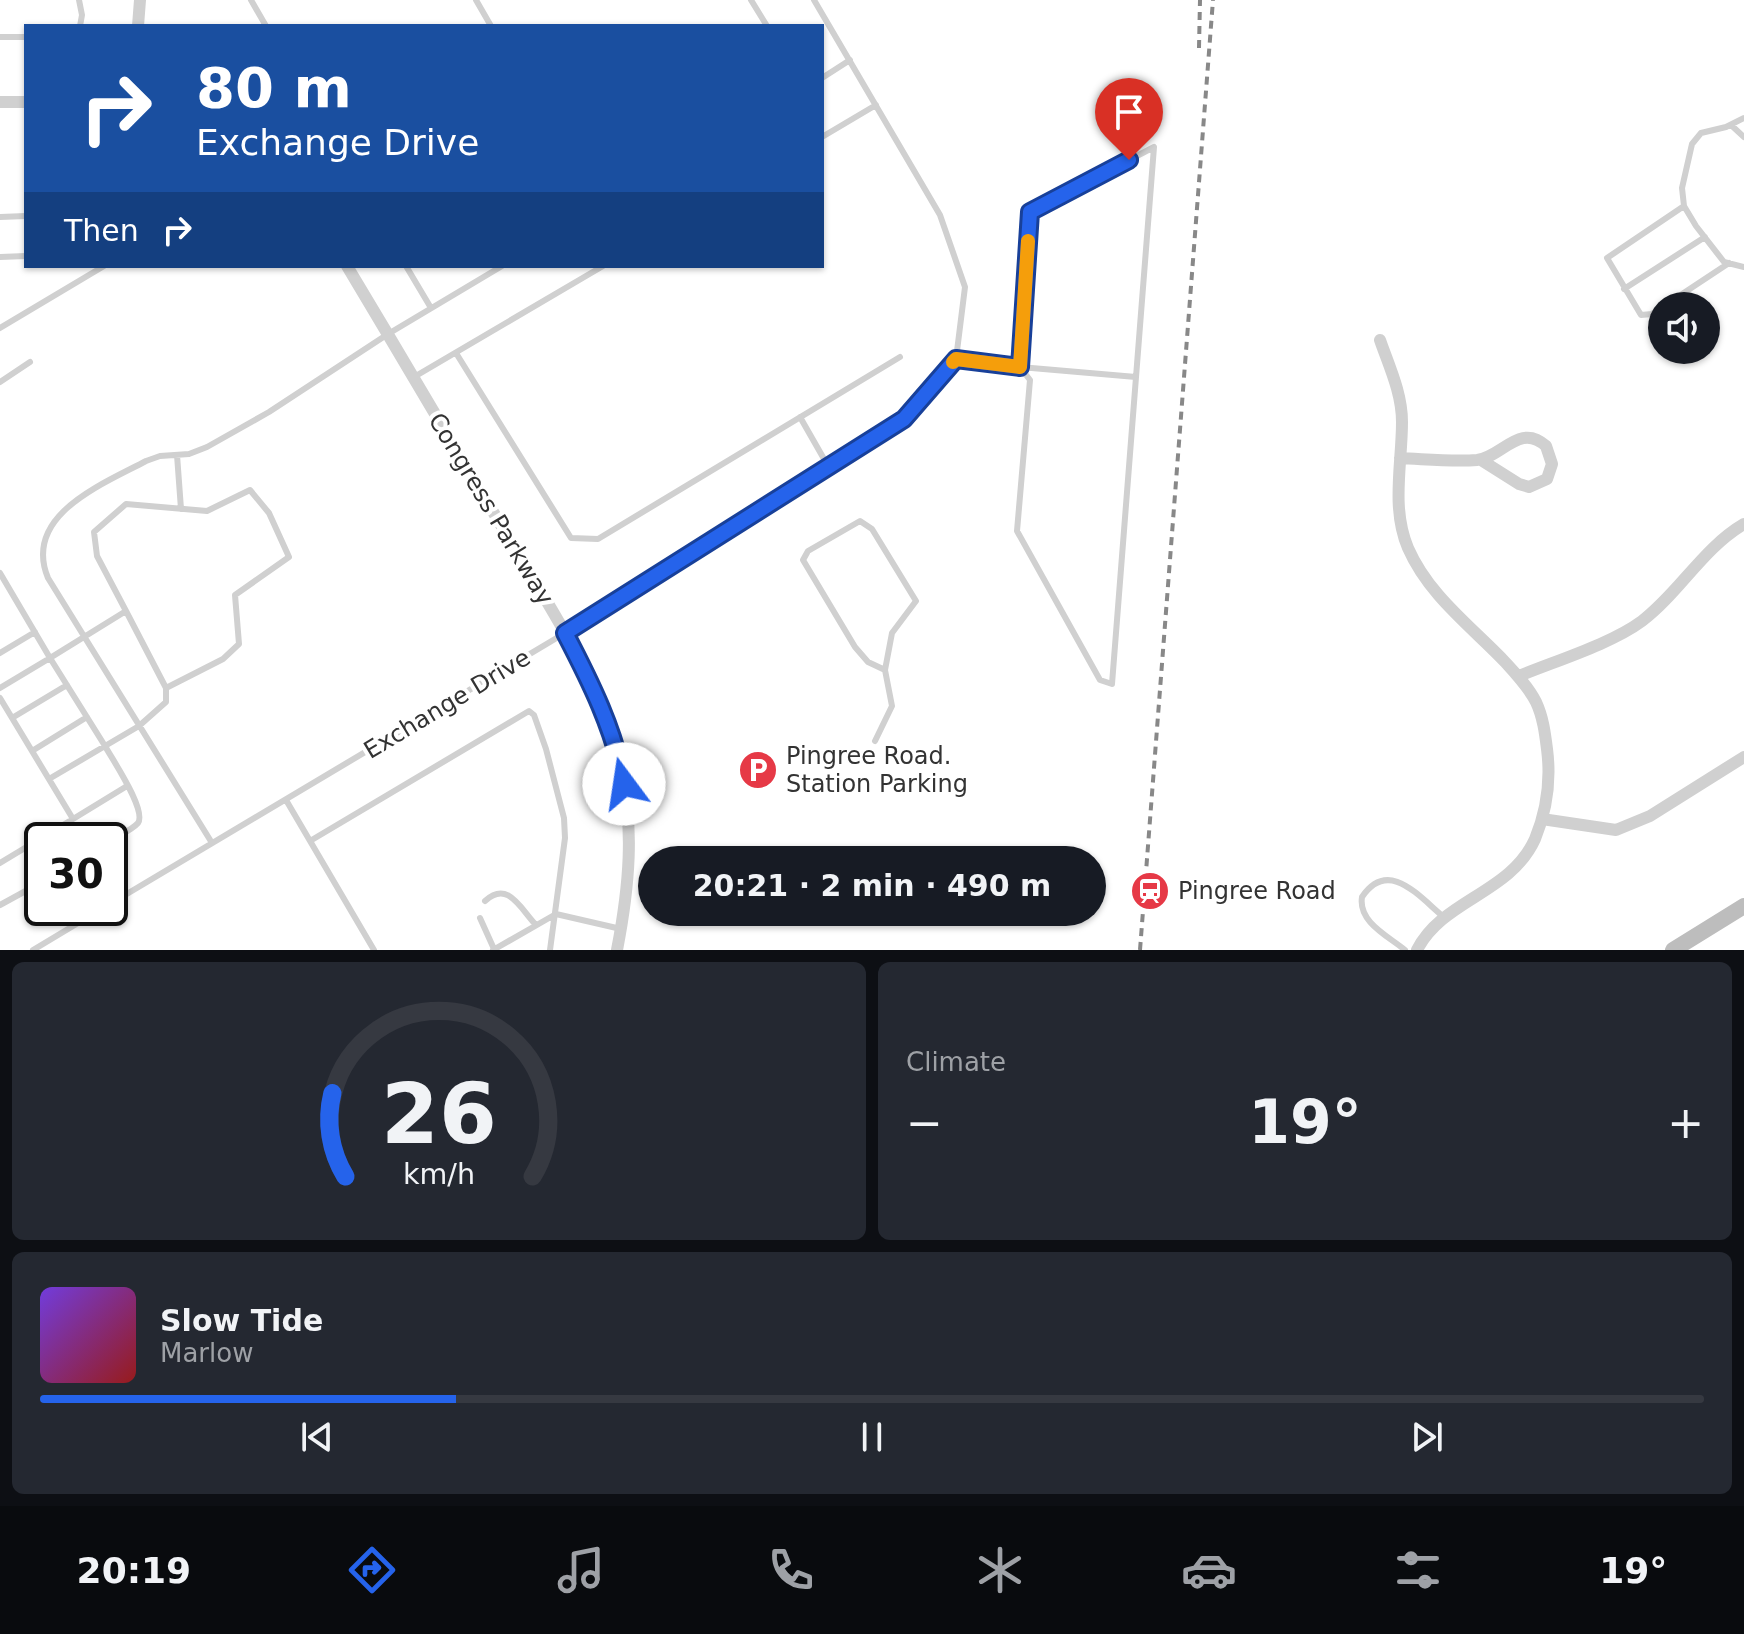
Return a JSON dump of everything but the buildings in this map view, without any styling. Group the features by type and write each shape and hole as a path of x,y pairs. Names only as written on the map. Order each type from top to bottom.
{"street":[{"path":"138,24 140,0"},
{"path":"0,102 24,102"},
{"name":"Congress Parkway","path":"348,268 565,633 591,685 620,763 631,843 617,950"},
{"path":"1380,340 1399,394 1402,419 1398,503 1407,546 1425,580 1519,676 1535,700 1543,720 1548,762 1547,798 1528,852 1516,869 1445,918 1417,950"},
{"path":"1400,458 1481,460 1529,487 1547,479 1552,464 1546,446 1530,437 1516,439 1481,460"},
{"path":"1519,676 1619,635 1642,621 1731,531 1744,524"},
{"path":"1542,819 1616,830 1650,816 1740,760 1744,776"},
{"path":"1673,950 1744,906"}],"lane":[{"path":"79,0 80,24"},
{"path":"251,0 265,24"},
{"path":"476,0 490,24"},
{"path":"751,0 766,24"},
{"path":"814,0 940,215 965,287 956,359 1136,377"},
{"path":"0,37 24,37"},
{"path":"824,77 850,60"},
{"path":"824,136 876,105"},
{"path":"1744,118 1701,133 1692,144 1682,188 1684,206 1724,262 1744,267"},
{"path":"1731,125 1744,137"},
{"path":"1154,147 1112,684 1100,680 1017,531 1030,380 1020,367 1030,212 1154,147"},
{"path":"1648,314 1641,315 1607,258 1684,206"},
{"path":"0,217 24,216"},
{"path":"1624,289 1705,237"},
{"path":"0,257 24,256"},
{"path":"1686,292 1729,263"},
{"path":"0,328 101,268"},
{"path":"407,268 431,308"},
{"path":"212,843 44,568 44,546 53,522 65,508 146,461 189,454 207,447 499,268"},
{"path":"414,377 600,268"},
{"path":"456,353 571,538 598,539 900,357"},
{"name":"Exchange Drive","path":"128,893 565,633 904,419 956,359"},
{"path":"0,382 30,362"},
{"path":"800,417 828,466"},
{"path":"177,455 181,509"},
{"path":"49,779 139,726 166,702 166,688 97,556 94,532 126,504 207,511 250,490 269,513 289,557 235,595 239,644 223,659 166,688"},
{"path":"875,741 892,706 885,670 892,633 916,601 872,529 860,521 808,551 803,560 855,647 868,662 885,670"},
{"path":"0,573 127,786 140,816 138,822 128,829"},
{"path":"0,596 10,590"},
{"path":"0,688 126,611"},
{"path":"0,653 35,632"},
{"path":"12,718 67,685"},
{"path":"0,698 73,819"},
{"path":"310,841 529,711 540,729 564,818 550,950"},
{"path":"32,751 87,717"},
{"path":"0,863 127,786"},
{"path":"286,800 374,950"},
{"path":"1405,950 1369,922 1362,912 1362,897 1373,885 1384,879 1397,880 1445,918"},
{"path":"485,901 500,891 508,894 536,925"},
{"path":"0,905 24,892"},
{"path":"480,918 494,950 556,914 621,929"},
{"path":"33,950 73,926"}],"railway":[{"path":"1199,48 1200,0"},
{"path":"1140,950 1213,0"}],"slow traffic":[{"path":"953,362 956,359 1020,367 1028,241"}],"place":[{"name":"Pingree Road. Station Parking","path":"758,770"},
{"name":"Pingree Road","path":"1150,891"}],"route":[{"path":"624,784 603,713 565,633 904,419 956,359 1020,367 1030,212 1129,160"}]}
